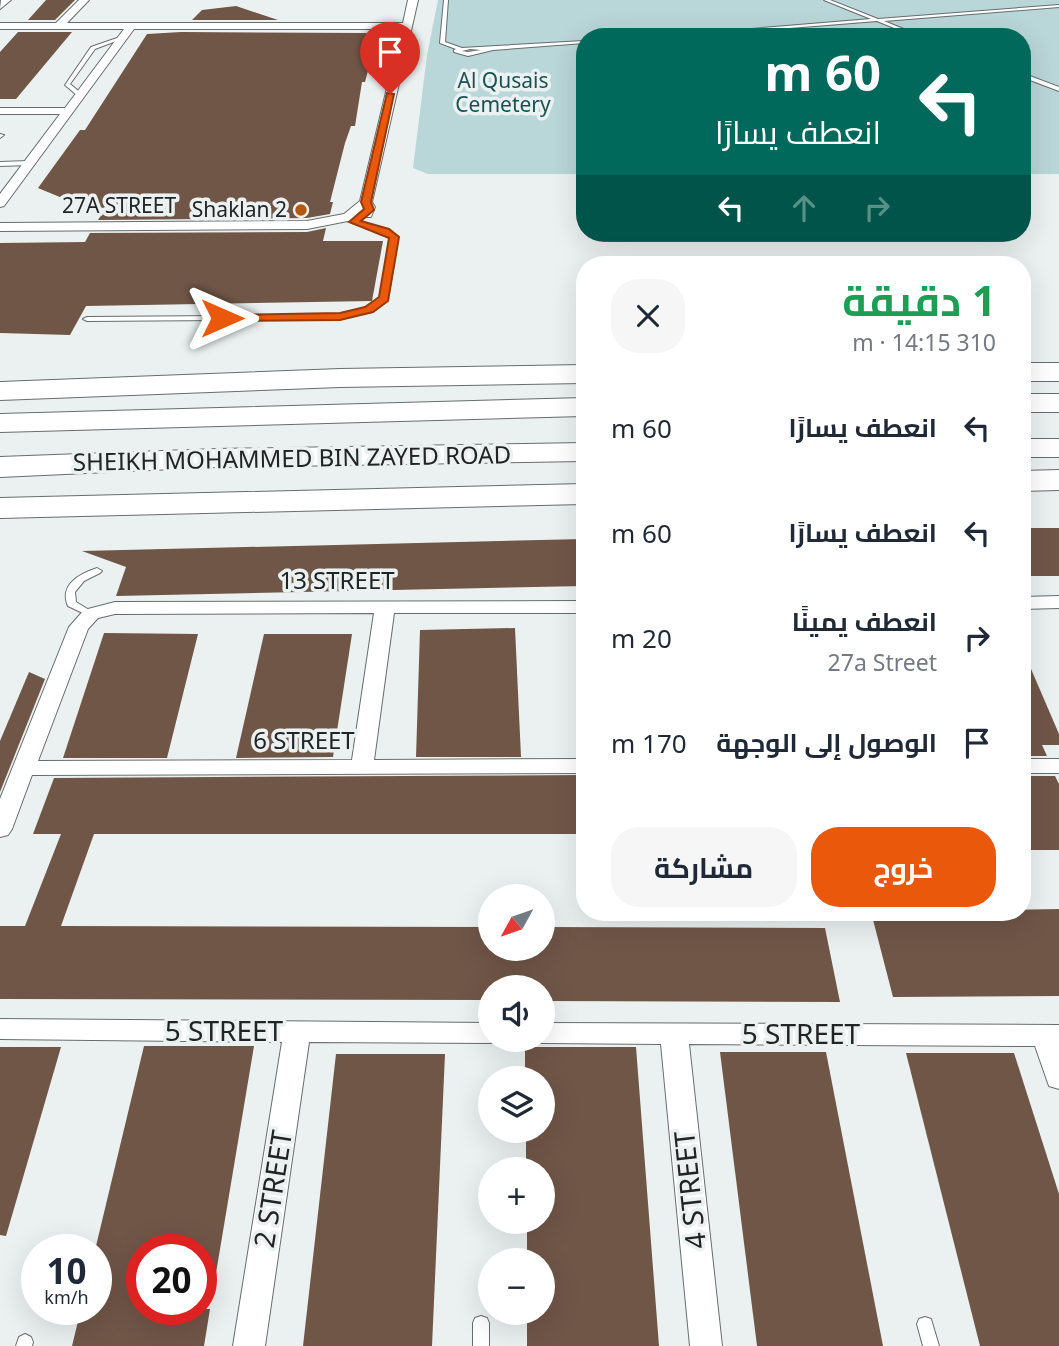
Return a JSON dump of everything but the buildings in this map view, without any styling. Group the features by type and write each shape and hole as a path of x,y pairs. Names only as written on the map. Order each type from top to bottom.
{"highway":[{"path":"1031,372 1059,372"},
{"path":"0,374 340,378"},
{"path":"0,391 340,378 576,374"},
{"path":"1031,403 1059,402"},
{"name":"SHEIKH MOHAMMED BIN ZAYED ROAD","path":"0,423 576,407"},
{"path":"1031,448 1059,448"},
{"name":"SHEIKH MOHAMMED BIN ZAYED ROAD","path":"0,467 217,458 576,452"},
{"path":"1031,481 1059,480"},
{"path":"10,510 576,494"}],"street":[{"path":"0,6 6,0"},
{"path":"60,26 84,0"},
{"path":"354,222 368,212 366,202 413,0"},
{"path":"0,17 407,26"},
{"path":"0,26 60,26 134,21"},
{"path":"0,203 134,21"},
{"path":"0,111 68,111"},
{"name":"27A STREET","path":"0,227 322,224 353,214 366,202"},
{"name":"27A STREET","path":"280,226 324,228 354,222"},
{"path":"1031,603 1059,602"},
{"name":"13 STREET","path":"91,614 115,608 576,607"},
{"path":"362,767 385,608"},
{"path":"0,829 79,627 91,614"},
{"name":"6 STREET","path":"23,768 576,766"},
{"path":"1031,766 1059,766"},
{"name":"5 STREET","path":"0,1029 478,1032"},
{"name":"2 STREET","path":"249,1346 297,1031"},
{"name":"5 STREET","path":"555,1033 1052,1036"},
{"name":"4 STREET","path":"674,1034 706,1346"},
{"path":"1052,1036 1059,1078"}],"lane":[{"path":"446,0 442,43 460,49 576,43"},
{"path":"826,0 898,28"},
{"path":"774,28 1059,6"},
{"path":"80,95 66,84 91,50 122,38"},
{"path":"1031,78 1059,89"},
{"path":"0,164 29,163"},
{"path":"87,319 329,317 361,313 384,299 395,239 385,231 354,222"},
{"path":"91,614 71,604 68,596 78,581 97,572"},
{"path":"925,1324 930,1346"},
{"path":"481,1325 481,1346"}],"green space":[{"name":"Al Qusais Cemetery","path":"438,0 1059,0 1059,174 1031,174 1031,28 576,28 576,174 428,174 413,168 427,55"}],"place":[{"name":"Shaklan 2","path":"301,210"}],"route":[{"path":"222,318 340,317 361,313 381,303 395,239 385,231 354,222 369,210 366,202 390,94"}]}
